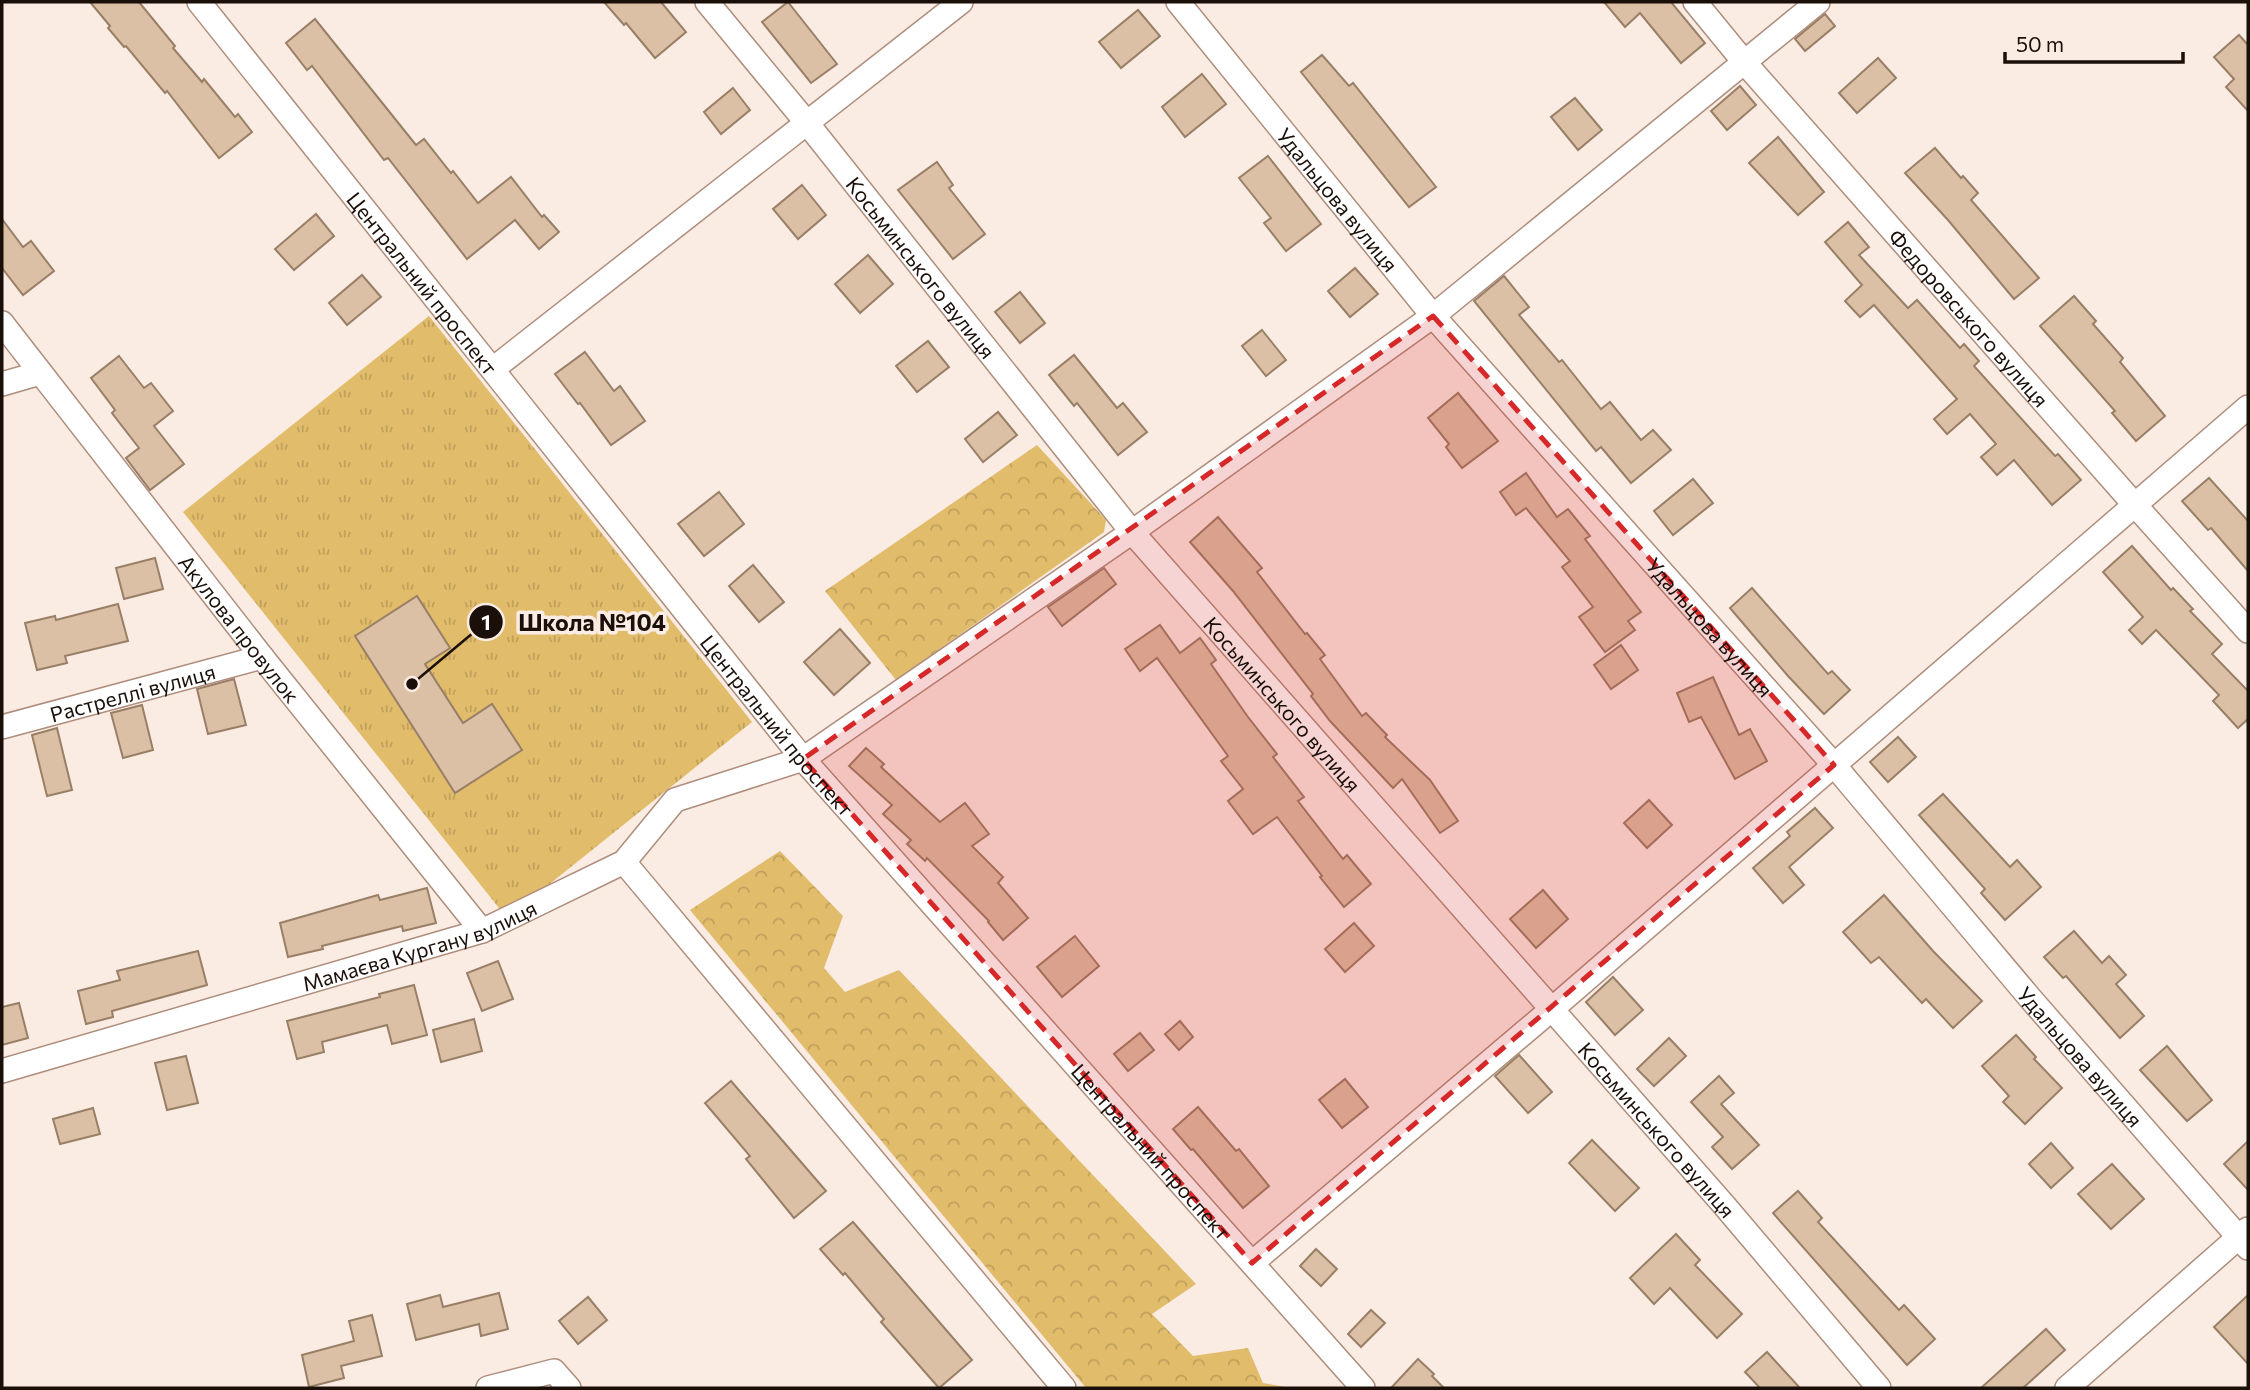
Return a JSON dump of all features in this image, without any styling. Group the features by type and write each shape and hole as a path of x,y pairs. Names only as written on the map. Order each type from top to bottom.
{"street":[{"name":"Центральний проспект","path":"199,2 803,759 1363,1388"},
{"name":"Косьминського вулиця","path":"707,2 807,122 1132,532 1724,1205 1879,1388"},
{"path":"493,369 961,2"},
{"name":"Удальцова вулиця","path":"1178,2 1433,316 1834,765 2030,998 2245,1238"},
{"name":"Федоровського вулиця","path":"1695,2 1745,63 2248,631"},
{"name":"Мамаєва Кургану вулиця","path":"2,1071 482,931 624,862 675,800 803,759 1132,532 1433,316 1818,2"},
{"name":"Акулова провулок","path":"2,323 262,657 482,931"},
{"path":"2,383 40,373"},
{"path":"1252,1263 1552,1009 2248,407"},
{"name":"Растреллі вулиця","path":"2,727 262,657"},
{"path":"624,862 1064,1388"},
{"path":"2067,1388 2245,1238"},
{"path":"488,1388 554,1371 569,1388"}],"highlighted area":[{"path":"1433,316 1834,765 1252,1263 803,759"}],"green space":[{"path":"429,316 752,722 507,918 183,512"},
{"path":"1037,445 1106,520 1104,532 896,680 825,591"},
{"path":"780,851 843,916 824,968 845,992 899,970 1196,1284 1152,1314 1193,1356 1248,1348 1263,1383 1291,1388 1086,1388 690,910"}],"building":[{"path":"90,2 139,2 202,82 204,79 235,117 238,114 252,132 219,158 167,91 165,93 108,28 110,26"},
{"path":"604,2 661,2 686,32 655,58 626,23 624,25"},
{"path":"788,2 837,64 811,83 762,22"},
{"path":"1604,2 1671,2 1705,43 1681,63 1640,13 1625,27"},
{"path":"1138,10 1160,36 1121,68 1099,42"},
{"path":"1825,14 1835,26 1805,51 1795,39"},
{"path":"315,19 416,145 424,139 478,203 511,177 542,217 544,215 559,232 539,249 515,220 467,259 388,158 384,160 312,66 307,70 286,43"},
{"path":"2239,35 2248,45 2248,111 2226,87 2234,79 2214,57"},
{"path":"1322,55 1349,86 1353,83 1436,187 1409,207 1301,72"},
{"path":"1878,58 1896,78 1857,113 1839,93"},
{"path":"1202,74 1226,104 1185,137 1162,107"},
{"path":"1740,86 1756,105 1727,130 1711,111"},
{"path":"733,88 750,110 721,134 704,112"},
{"path":"1575,98 1602,130 1578,150 1551,117"},
{"path":"1778,137 1824,192 1798,215 1749,163"},
{"path":"1935,148 1978,193 1971,200 2039,278 2014,299 1905,173"},
{"path":"1268,156 1321,224 1286,251 1264,223 1271,218 1239,178"},
{"path":"937,162 953,185 949,188 985,234 953,259 898,190"},
{"path":"802,185 826,215 798,239 773,209"},
{"path":"316,214 334,236 294,270 275,249"},
{"path":"2,219 23,247 31,241 54,271 23,295 2,268"},
{"path":"1848,222 1869,247 1859,255 1908,308 1917,300 1960,348 1964,344 1979,361 1974,366 2055,456 2058,454 2081,480 2052,505 2014,460 1997,475 1981,457 1996,444 1970,414 1947,434 1934,419 1957,399 1874,305 1860,317 1845,301 1862,285 1825,242"},
{"path":"868,255 893,284 860,313 835,284"},
{"path":"1355,268 1378,294 1350,317 1328,291"},
{"path":"362,275 381,297 347,325 329,303"},
{"path":"1504,276 1529,307 1519,315 1559,362 1562,360 1601,409 1610,402 1641,440 1653,430 1671,450 1631,483 1601,447 1596,451 1474,301"},
{"path":"1020,292 1045,323 1020,343 995,312"},
{"path":"2074,296 2096,321 2093,324 2123,358 2120,362 2165,416 2136,441 2112,413 2115,411 2040,326"},
{"path":"1262,330 1286,360 1266,376 1242,346"},
{"path":"928,341 949,367 917,392 896,366"},
{"path":"585,352 614,391 620,386 645,421 611,445 555,374"},
{"path":"1074,355 1117,408 1123,403 1147,432 1118,455 1077,403 1074,406 1049,375"},
{"path":"119,356 144,388 151,383 173,411 154,426 184,464 150,490 126,458 139,448 112,413 115,410 91,378"},
{"path":"1458,393 1498,441 1462,468 1446,447 1449,444 1428,418"},
{"path":"998,412 1017,435 983,462 965,439"},
{"path":"1526,473 1557,517 1568,509 1590,536 1585,539 1641,612 1628,621 1635,630 1605,652 1579,617 1593,607 1562,567 1570,561 1526,508 1516,515 1500,492"},
{"path":"2209,478 2248,521 2248,571 2211,528 2208,530 2182,501"},
{"path":"1693,479 1713,503 1673,535 1654,511"},
{"path":"719,492 744,524 704,556 678,524"},
{"path":"1218,517 1262,568 1257,572 1305,634 1307,633 1325,655 1320,659 1362,716 1366,713 1387,735 1385,737 1430,780 1458,821 1440,833 1402,779 1393,788 1330,721 1311,696 1313,694 1233,591 1190,542"},
{"path":"2132,546 2171,590 2173,588 2193,609 2190,611 2222,644 2212,654 2248,691 2248,719 2238,728 2213,701 2219,695 2156,630 2142,644 2129,630 2143,617 2103,572"},
{"path":"155,558 163,589 124,599 116,568"},
{"path":"753,565 784,602 759,622 729,586"},
{"path":"1104,568 1116,584 1062,626 1048,607"},
{"path":"1752,588 1828,674 1832,671 1850,690 1824,714 1730,608"},
{"path":"417,596 450,648 425,664 463,723 492,704 522,750 455,793 355,636"},
{"path":"118,604 128,641 65,656 67,663 37,670 25,623 55,616 56,620"},
{"path":"1160,625 1180,653 1200,638 1216,660 1211,664 1277,754 1273,757 1304,797 1298,801 1343,859 1347,855 1371,884 1344,907 1277,817 1253,834 1228,801 1243,789 1221,761 1228,756 1157,658 1140,671 1125,649"},
{"path":"840,629 870,663 834,695 804,662"},
{"path":"1621,645 1638,670 1611,689 1594,665"},
{"path":"1713,677 1739,735 1750,729 1767,761 1735,779 1701,717 1689,722 1677,693"},
{"path":"234,679 246,725 208,734 197,689"},
{"path":"142,705 153,750 123,758 111,713"},
{"path":"57,728 72,790 47,796 32,735"},
{"path":"1898,737 1916,757 1888,782 1870,762"},
{"path":"866,748 884,764 881,767 940,822 965,803 989,834 972,846 1003,877 998,883 1028,918 1003,940 989,921 927,858 925,861 907,844 911,840 883,814 892,805 849,766"},
{"path":"1943,794 2010,867 2017,860 2041,887 2005,920 1981,893 1985,889 1919,815"},
{"path":"1649,800 1672,825 1647,848 1624,823"},
{"path":"1815,808 1833,828 1789,867 1804,885 1783,903 1753,868 1790,836 1787,832"},
{"path":"427,888 436,923 403,931 402,926 288,957 280,923 378,895 380,900"},
{"path":"1543,890 1568,919 1536,948 1510,919"},
{"path":"1884,895 1982,1001 1953,1028 1926,999 1922,1003 1879,957 1871,963 1843,932"},
{"path":"1354,923 1374,946 1345,972 1325,949"},
{"path":"2074,931 2102,963 2109,956 2126,975 2116,984 2144,1016 2120,1038 2066,976 2063,978 2044,957"},
{"path":"1075,936 1099,966 1062,997 1037,967"},
{"path":"198,951 207,985 112,1011 113,1017 86,1024 78,991 120,980 117,971"},
{"path":"498,961 513,999 482,1011 467,973"},
{"path":"1613,977 1643,1010 1615,1035 1586,1002"},
{"path":"414,985 427,1035 392,1044 387,1025 322,1042 324,1052 297,1059 287,1021 380,997 379,994"},
{"path":"19,1003 28,1038 2,1045 2,1007"},
{"path":"474,1019 482,1051 441,1062 433,1030"},
{"path":"1180,1021 1193,1037 1179,1050 1165,1034"},
{"path":"1140,1033 1154,1050 1128,1071 1114,1054"},
{"path":"2016,1035 2036,1057 2034,1059 2062,1088 2025,1124 2003,1102 2009,1096 1982,1066"},
{"path":"1669,1038 1686,1056 1654,1086 1637,1069"},
{"path":"2167,1046 2212,1100 2187,1121 2140,1070"},
{"path":"1519,1055 1552,1092 1528,1113 1495,1076"},
{"path":"186,1056 198,1103 167,1110 155,1063"},
{"path":"1719,1076 1734,1093 1721,1104 1759,1145 1732,1169 1712,1147 1723,1137 1691,1102"},
{"path":"1345,1079 1368,1107 1342,1128 1319,1100"},
{"path":"731,1081 826,1191 794,1218 746,1159 750,1156 705,1103"},
{"path":"1198,1107 1236,1151 1239,1149 1269,1186 1243,1208 1173,1129"},
{"path":"93,1108 100,1134 60,1144 53,1119"},
{"path":"1592,1140 1639,1188 1615,1211 1569,1163"},
{"path":"2248,1141 2248,1190 2224,1164"},
{"path":"2051,1143 2073,1168 2051,1188 2029,1164"},
{"path":"2112,1164 2144,1199 2111,1229 2078,1194"},
{"path":"1798,1191 1822,1218 1818,1222 1899,1310 1904,1305 1935,1339 1907,1365 1773,1213"},
{"path":"853,1222 972,1360 939,1388 881,1322 884,1319 845,1273 843,1275 820,1249"},
{"path":"1676,1234 1700,1260 1695,1265 1742,1314 1717,1338 1670,1288 1654,1304 1630,1278"},
{"path":"1316,1249 1337,1269 1321,1286 1300,1266"},
{"path":"499,1293 508,1329 481,1336 479,1324 416,1340 407,1304 440,1295 443,1307"},
{"path":"2248,1295 2248,1364 2214,1327"},
{"path":"588,1297 607,1320 578,1344 559,1321"},
{"path":"1371,1310 1385,1323 1361,1347 1348,1334"},
{"path":"372,1315 382,1356 341,1366 344,1378 309,1387 302,1355 354,1341 349,1321"},
{"path":"2046,1329 2065,1350 2023,1388 1981,1388"},
{"path":"1767,1352 1800,1388 1760,1388 1745,1372"},
{"path":"1418,1359 1444,1388 1391,1388"}],"place":[{"name":"Школа №104","path":"412,684"}]}
